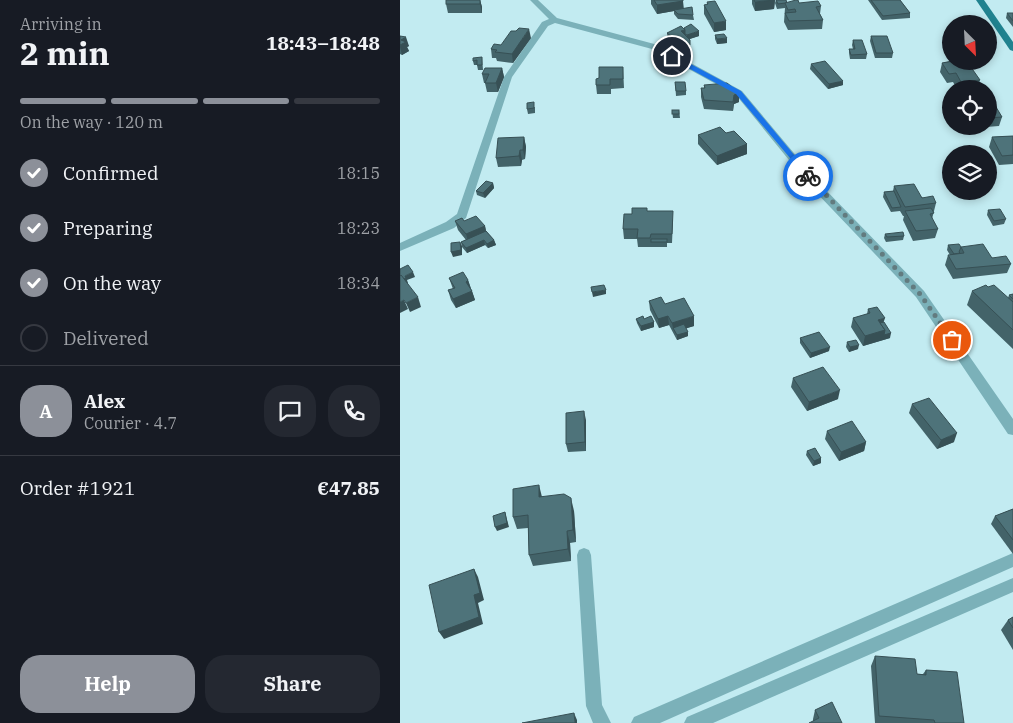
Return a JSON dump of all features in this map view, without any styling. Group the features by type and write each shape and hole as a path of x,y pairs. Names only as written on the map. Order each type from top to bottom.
{"main road":[{"path":"980,0 1013,48"}],"street":[{"path":"534,0 554,20 655,47 738,93 816,185 920,294 1013,430"},
{"path":"400,247 440,229 462,216 508,77 545,24 554,20"},
{"path":"584,555 594,706 602,723"},
{"path":"640,723 1013,560"},
{"path":"693,723 1013,586"}],"building":[{"path":"446,0 480,0 480,4 446,4"},
{"path":"654,0 683,0 683,1 657,5"},
{"path":"754,0 774,0 755,2"},
{"path":"776,0 786,0 787,3 778,4"},
{"path":"796,0 799,3 818,1 821,6 816,7 823,20 789,21 785,13 796,12 795,9 788,10 785,3"},
{"path":"871,0 900,0 910,13 883,16"},
{"path":"715,1 726,21 714,23 704,5 708,4 707,2"},
{"path":"692,7 693,15 678,14 674,10"},
{"path":"1007,13 1013,13 1013,21"},
{"path":"691,24 699,31 687,35 684,28"},
{"path":"681,26 685,30 681,31 690,40 690,45 682,45 667,33"},
{"path":"519,28 529,29 512,54 495,52 497,50 491,49 494,44 501,45 511,31 516,31"},
{"path":"724,34 727,38 717,39 715,35"},
{"path":"400,36 406,37 401,40 406,42 400,45"},
{"path":"871,36 887,36 893,53 876,53"},
{"path":"853,40 862,40 867,54 851,55 849,49 855,49"},
{"path":"482,57 482,65 477,65 477,60 473,61 473,58"},
{"path":"825,61 843,81 829,84 811,64"},
{"path":"599,67 623,67 623,79 610,79 610,85 596,85 596,79 599,78"},
{"path":"485,68 502,68 496,83 485,83 489,74 482,74"},
{"path":"946,70 973,70 980,80 960,80 956,73 949,74"},
{"path":"675,82 685,82 686,91 676,91"},
{"path":"727,83 739,93 734,95 733,102 704,100 701,88 705,88 704,85"},
{"path":"534,102 534,108 527,109 527,103"},
{"path":"997,109 1002,117 997,117"},
{"path":"672,110 679,110 679,114 672,114"},
{"path":"720,127 726,133 734,131 747,144 717,156 698,135"},
{"path":"1013,136 1013,155 1002,156 992,137"},
{"path":"524,137 523,150 520,150 519,156 496,158 498,138"},
{"path":"486,181 493,183 483,193 476,191"},
{"path":"914,184 922,198 933,196 936,203 905,207 894,186"},
{"path":"894,191 901,207 892,208 884,192"},
{"path":"632,208 647,208 647,211 673,211 672,234 651,234 650,238 637,238 638,229 623,229 624,214 632,214"},
{"path":"931,208 934,213 930,214 938,229 916,231 905,211"},
{"path":"1000,209 1006,219 994,221 988,210"},
{"path":"476,216 485,226 466,234 455,221 462,218 464,221"},
{"path":"486,231 494,240 487,244 484,240 466,248 461,242"},
{"path":"903,232 904,236 887,237 885,234"},
{"path":"651,239 667,239 667,242 651,242"},
{"path":"460,242 461,250 451,252 451,243"},
{"path":"959,244 961,247 960,253 954,254 948,245"},
{"path":"983,244 992,258 1006,256 1011,264 956,269 948,255 964,253 961,247"},
{"path":"408,265 413,272 405,276 406,278 404,279 400,276 400,269"},
{"path":"463,272 468,280 466,282 472,291 453,299 448,290 455,288 449,278"},
{"path":"401,275 418,297 406,303 404,300 400,302"},
{"path":"604,285 606,290 592,292 591,287"},
{"path":"986,285 988,287 994,285 1013,302 1013,330 972,291"},
{"path":"661,297 665,304 684,298 694,316 672,323 668,316 658,319 649,301"},
{"path":"877,307 885,318 878,320 885,330 865,336 853,318 870,313 868,309"},
{"path":"643,316 644,319 651,316 654,322 641,326 636,319"},
{"path":"884,322 891,333 884,335 885,330 880,323"},
{"path":"684,324 688,332 677,335 673,328"},
{"path":"819,332 830,347 811,353 800,338"},
{"path":"856,340 859,345 850,347 847,342"},
{"path":"823,367 840,390 809,402 793,378"},
{"path":"929,398 957,433 941,440 912,404"},
{"path":"584,411 585,442 566,444 566,413"},
{"path":"852,421 866,442 841,452 827,431"},
{"path":"815,448 821,458 814,461 807,451"},
{"path":"539,485 539,497 564,494 571,498 573,530 567,531 568,549 529,555 528,515 513,517 513,489"},
{"path":"1013,509 1013,540 995,516"},
{"path":"505,512 507,523 495,527 493,516"},
{"path":"474,569 480,593 474,595 479,617 439,632 429,585"},
{"path":"1013,617 1013,628 1008,620"},
{"path":"875,656 915,659 917,674 926,675 926,670 957,672 964,723 935,723 934,720 879,716"},
{"path":"832,702 842,723 809,723 819,718 815,710"},
{"path":"574,713 575,723 522,723"}],"way so far":[{"path":"808,176 920,294 952,340"}],"route":[{"path":"672,56 738,93 808,176"}]}
